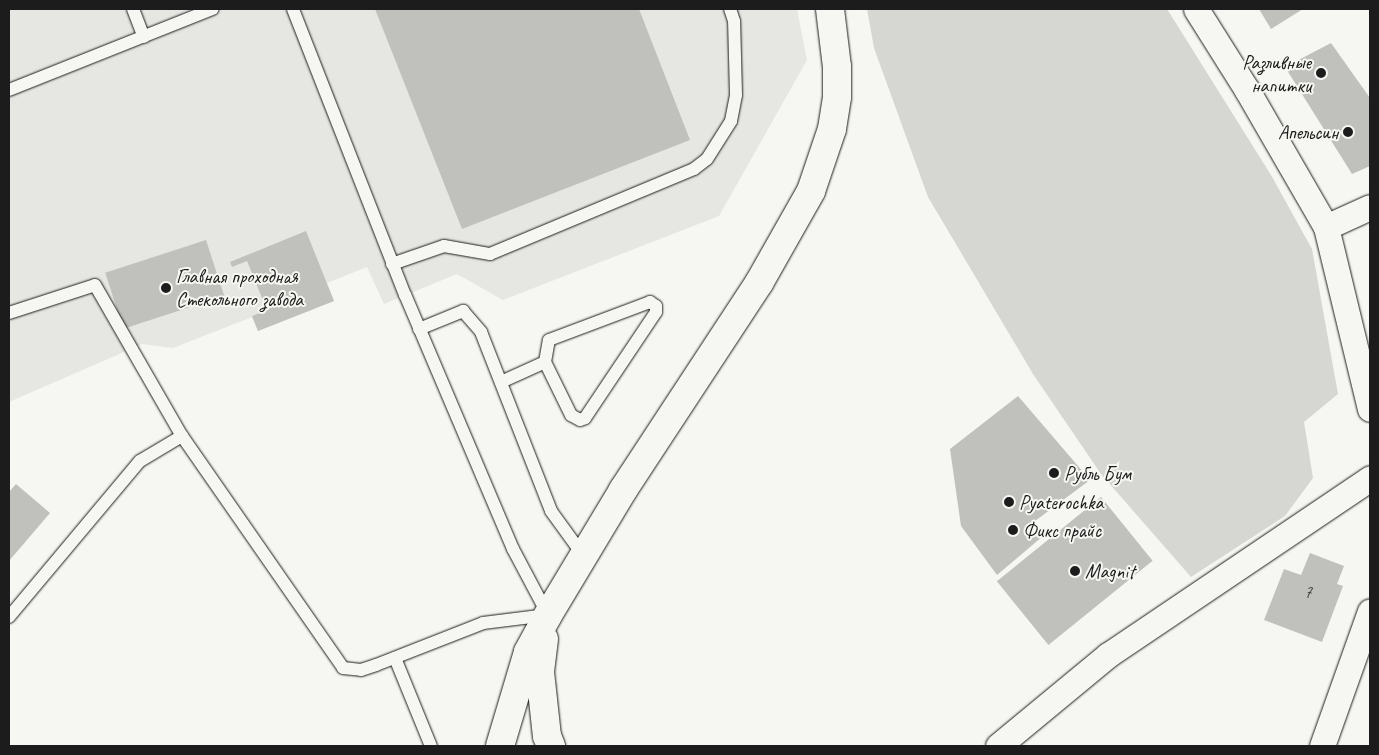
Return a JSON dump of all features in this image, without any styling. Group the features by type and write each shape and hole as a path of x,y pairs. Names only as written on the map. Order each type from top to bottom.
{"main road":[{"path":"500,746 528,652 548,615 623,490 759,284 811,191 832,129 837,97 837,59 830,9"},
{"path":"548,615 540,672 547,736 551,746"}],"street":[{"path":"1196,9 1247,90 1326,227 1370,409"},
{"path":"1326,227 1370,207"},
{"path":"1352,339 1370,368"},
{"path":"998,746 1108,655 1370,478"},
{"path":"1322,746 1370,611"}],"lane":[{"path":"133,9 144,36"},
{"path":"9,90 213,9"},
{"path":"9,313 95,285 182,436 343,668 361,670 483,623 548,615 513,549 419,329 293,9"},
{"path":"392,264 444,246 490,254 694,169 707,159 731,121 736,95 734,21 730,9"},
{"path":"650,302 656,306 656,312 585,418 580,420 571,415 545,362 549,340 650,302"},
{"path":"419,329 463,312 481,332 551,511 583,555"},
{"path":"501,382 545,362"},
{"path":"9,617 140,461 182,436"},
{"path":"395,658 431,746"}],"shaded area":[{"path":"9,9 797,9 807,60 719,216 503,300 457,274 384,304 367,267 327,283 334,301 258,331 252,317 173,348 142,344 9,402"},
{"path":"867,9 1167,9 1271,175 1312,249 1338,394 1304,422 1313,478 1285,516 1191,577 1101,474 1033,374 928,197 874,48"}],"building":[{"path":"375,9 639,9 690,140 462,229"},
{"path":"1259,9 1303,9 1271,29"},
{"name":"Апельсин","path":"1331,43 1370,98 1370,166 1352,174 1285,67"},
{"path":"306,231 334,301 258,331 252,316 267,310 247,261 232,267 230,262"},
{"name":"Главная проходная Стекольного завода","path":"206,240 224,296 123,329 105,273"},
{"name":"Pyaterochka","path":"1018,396 1090,480 1031,524 1043,536 997,575 961,526 950,449"},
{"path":"16,484 50,513 9,561 9,492"},
{"name":"Magnit","path":"1101,497 1153,561 1048,645 997,581"},
{"path":"1310,553 1344,566 1337,584 1343,586 1322,642 1264,620 1284,569 1301,575"}],"place":[{"name":"Разливные напитки","path":"1321,73"},
{"name":"Апельсин","path":"1348,132"},
{"name":"Главная проходная Стекольного завода","path":"166,288"},
{"name":"Рубль Бум","path":"1054,473"},
{"name":"Pyaterochka","path":"1009,502"},
{"name":"Фикс прайс","path":"1013,530"},
{"name":"Magnit","path":"1075,571"}]}
